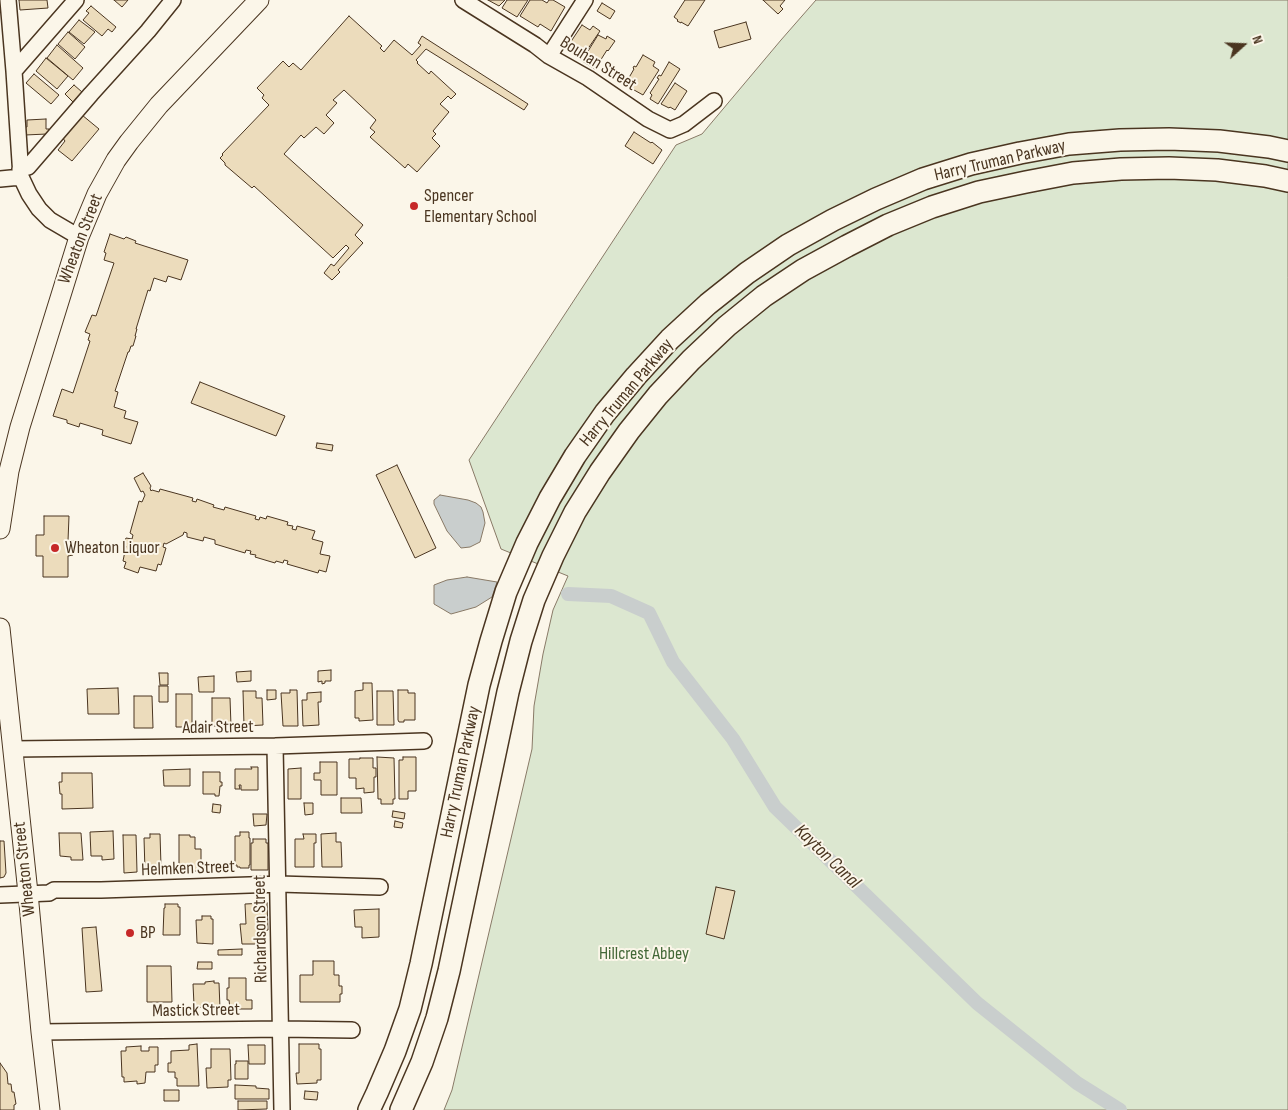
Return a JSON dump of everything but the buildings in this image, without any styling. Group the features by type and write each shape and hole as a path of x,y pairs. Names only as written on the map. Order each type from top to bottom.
{"highway":[{"name":"Harry Truman Parkway","path":"369,1110 395,1051 410,1009 480,685 506,592 527,543 550,498 575,456 606,413 659,351 708,304 747,273 788,245 833,220 923,179 971,164 1020,153 1069,144 1120,140 1170,139 1219,141 1288,151"},
{"name":"Harry Truman Parkway","path":"402,1110 422,1062 437,1018 447,980 508,692 534,600 575,512 600,472 629,431 658,395 691,360 727,326 764,296 803,270 888,225 932,207 979,192 1073,173 1121,169 1217,170 1288,180"}],"main road":[{"name":"Wheaton Street","path":"0,529 20,427 79,237 97,194 129,142 159,105 259,0"},
{"name":"Wheaton Street","path":"0,628 50,1110"}],"street":[{"path":"8,0 20,173 29,194 39,209 50,220 79,237"},
{"path":"14,71 76,0"},
{"path":"0,179 20,173 28,167 173,0"},
{"name":"Bouhan Street","path":"463,0 535,45 549,56 588,78 648,118 670,130 684,124 714,101"},
{"path":"549,56 585,0"},
{"name":"Adair Street","path":"12,749 275,746 424,741"},
{"name":"Richardson Street","path":"275,746 282,1110"},
{"name":"Helmken Street","path":"0,895 49,892 54,890 279,884 380,887"},
{"name":"Mastick Street","path":"41,1032 352,1030"}],"green space":[{"name":"Hillcrest Abbey","path":"816,0 1288,0 1288,1110 444,1110 452,1090 532,749 534,706 553,610 568,576 501,549 469,460 676,145 702,134"}],"shaded area":[{"path":"440,495 468,500 481,507 485,523 480,542 470,547 461,548 447,531 434,504 434,500"},
{"path":"467,577 497,582 492,597 476,607 451,614 434,604 434,585 447,580"}],"waterway":[{"name":"Kayton Canal","path":"568,594 611,596 649,613 673,662 733,739 775,807 977,1003 1077,1083 1120,1110"}],"place":[{"name":"Spencer Elementary School","path":"414,206"},
{"name":"Wheaton Liquor","path":"55,548"},
{"name":"BP","path":"130,933"}]}
